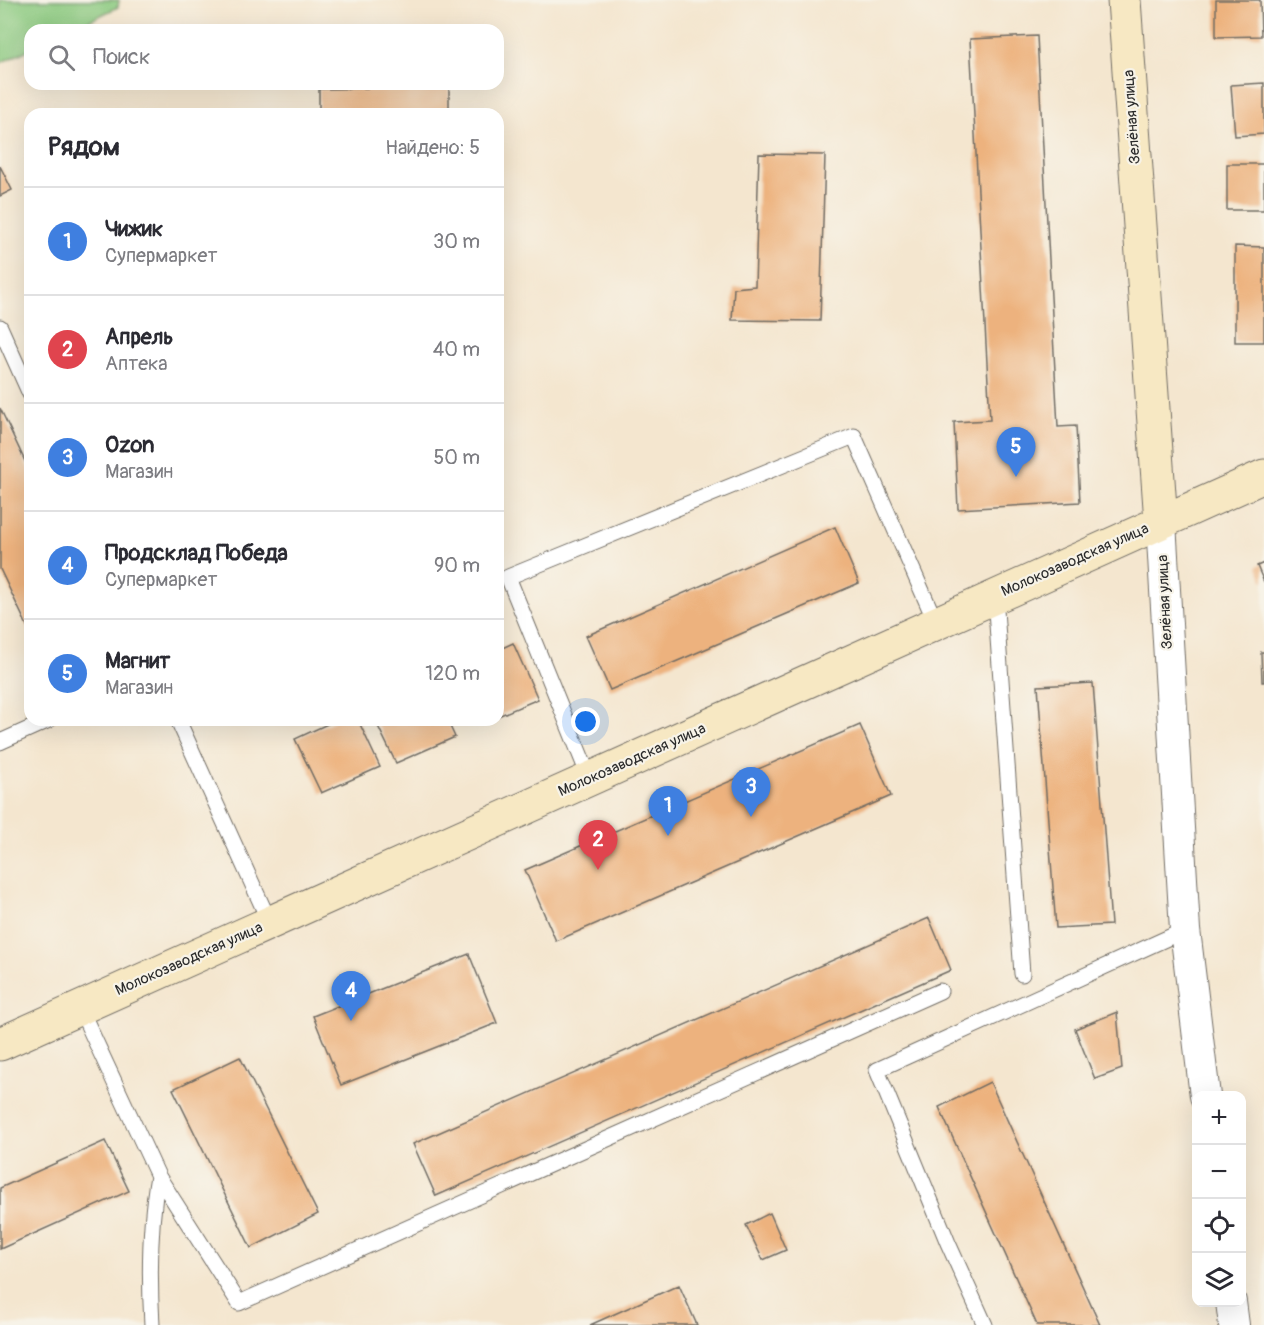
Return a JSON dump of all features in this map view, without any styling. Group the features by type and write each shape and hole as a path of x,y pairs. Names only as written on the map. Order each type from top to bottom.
{"street":[{"name":"Зелёная улица","path":"1124,0 1161,522 1185,930 1205,1091"},
{"name":"Молокозаводская улица","path":"0,1044 1264,476"},
{"path":"1232,1307 1234,1325"}],"lane":[{"path":"0,327 4,346 24,382"},
{"path":"590,779 508,577 854,436 936,623"},
{"path":"995,596 1022,974"},
{"path":"0,742 36,726"},
{"path":"181,726 270,923"},
{"path":"985,1325 948,1243 877,1070 1185,930"},
{"path":"80,1008 158,1176 239,1303 940,992"},
{"path":"152,1325 149,1275 152,1213 158,1176"}],"green space":[{"path":"0,0 119,0 118,7 83,24 24,24 24,52 0,63"}],"building":[{"path":"1216,0 1260,0 1261,36 1216,37"},
{"path":"1037,36 1058,427 1076,426 1080,502 958,509 954,422 990,420 970,39"},
{"path":"1264,83 1264,134 1235,136 1231,85"},
{"path":"319,90 449,90 449,108 319,108"},
{"path":"759,154 825,155 820,321 732,320 734,288 755,286"},
{"path":"1227,164 1264,164 1264,210 1227,210"},
{"path":"0,166 12,190 0,196"},
{"path":"1235,246 1264,247 1264,342 1235,342"},
{"path":"0,408 24,459 24,619 0,569"},
{"path":"835,527 859,583 610,690 586,636"},
{"path":"1264,563 1264,582 1257,566"},
{"path":"513,643 538,699 504,713 504,647"},
{"path":"1261,652 1264,652 1264,682 1262,682"},
{"path":"1093,683 1111,925 1056,928 1038,686"},
{"path":"860,725 891,796 556,941 525,870"},
{"path":"323,726 361,726 380,767 321,793 295,739"},
{"path":"378,726 450,726 455,737 396,763"},
{"path":"929,918 951,970 436,1196 413,1144"},
{"path":"469,954 497,1023 341,1085 313,1016"},
{"path":"1117,1012 1122,1069 1095,1079 1075,1029"},
{"path":"240,1057 318,1214 251,1248 173,1089"},
{"path":"990,1082 1100,1325 1037,1325 939,1107"},
{"path":"105,1141 129,1191 0,1249 0,1188"},
{"path":"770,1213 786,1250 763,1260 746,1225"},
{"path":"679,1285 697,1325 590,1325"}],"place":[{"name":"Магнит","path":"1016,477"},
{"name":"Ozon","path":"751,817"},
{"name":"Чижик","path":"668,836"},
{"name":"Апрель","path":"598,870"},
{"name":"Продсклад Победа","path":"351,1021"}]}
